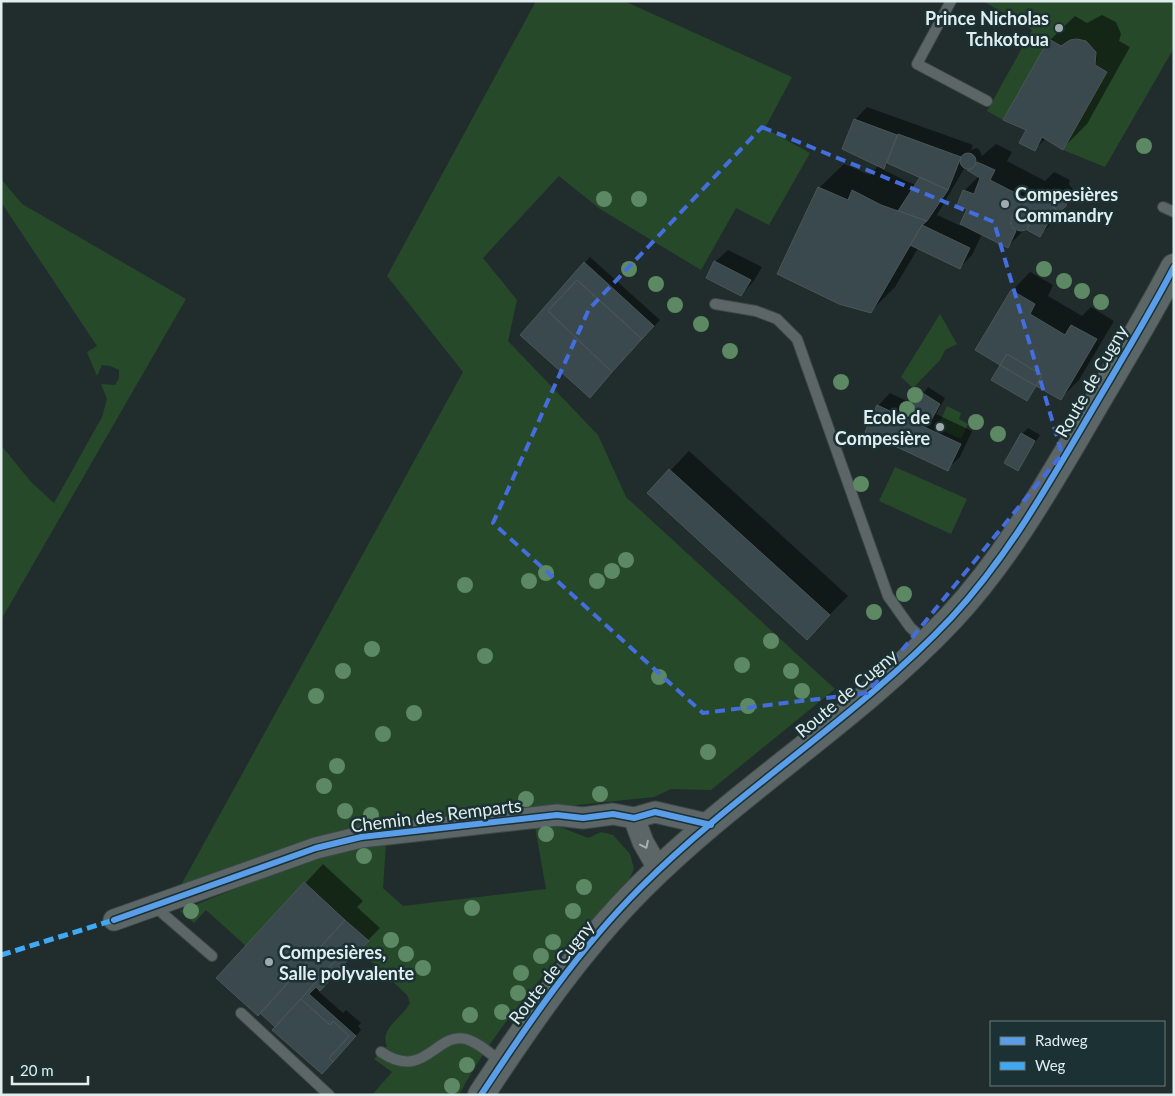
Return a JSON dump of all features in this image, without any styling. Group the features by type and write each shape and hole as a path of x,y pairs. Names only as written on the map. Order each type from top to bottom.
{"street":[{"name":"Route de Cugny","path":"481,1095 525,1028 593,938 642,886 711,825 871,693 926,643 987,575 1032,512 1174,267"},
{"name":"Chemin des Remparts","path":"114,920 316,848 361,837 557,815 583,818 613,814 634,818 655,812 711,825"},
{"path":"634,818 643,842 660,870"}],"lane":[{"path":"951,1 917,64 987,101"},
{"path":"1164,207 1174,212"},
{"path":"715,304 756,311 777,319 797,339 888,596 910,626 926,643"},
{"path":"154,906 212,956"},
{"path":"241,1013 329,1095"},
{"path":"381,1052 395,1062 407,1063 452,1040 464,1039 485,1049 502,1063"}],"highlighted area":[{"path":"762,127 994,222 1062,454 867,693 703,713 493,523 589,309"}],"green space":[{"path":"536,1 624,1 792,77 765,128 810,153 769,225 736,208 701,270 600,209 559,176 483,258 517,300 508,341 598,435 626,497 835,689 711,790 671,789 654,797 349,829 180,887 463,372 387,276"},
{"path":"983,1 1174,1 1174,48 1105,167 1063,150 1107,72 1095,65 1097,59 1092,46 1077,39 1070,40 1003,120 987,111 1032,30"},
{"path":"1,179 22,204 186,299 1,620 1,445 31,482 54,503 102,417 107,399 101,384 115,385 119,378 119,370 102,365 97,376 87,352 97,346 1,202"},
{"path":"940,314 957,344 945,350 940,360 913,388 901,377"},
{"path":"947,406 961,413 959,419 968,424 961,439 937,428"},
{"path":"895,467 967,499 951,534 879,501"},
{"path":"558,826 588,838 601,832 613,835 630,854 634,869 628,882 559,957 515,1010 494,1038 459,1095 372,1095 392,1072 374,1059 387,1046 386,1034 410,1003 407,995 360,951 369,941 304,882 246,946 206,910 194,923 180,911 307,862 386,843 383,888 403,906 546,889 535,827"}],"building":[{"path":"1049,39 1061,46 1070,40 1086,41 1096,52 1095,65 1107,72 1063,150 1042,137 1035,151 1019,143 1026,130 1003,120"},
{"path":"854,119 897,135 884,169 842,149"},
{"path":"898,134 961,157 948,190 887,163"},
{"path":"965,153 971,153 976,158 974,167 965,169 960,164 960,158"},
{"name":"Compesières Commandry","path":"977,162 995,170 990,180 1029,200 1034,190 1052,198 1053,206 1056,209 1040,237 1027,230 1031,219 1027,213 1020,211 1013,214 1010,220 1011,226 1016,231 1008,248 960,224 967,209 957,205 963,190 974,194 980,178 967,170 972,169"},
{"path":"920,177 948,190 927,221 898,211"},
{"path":"818,187 848,200 852,190 881,205 927,221 922,225 871,313 839,304 777,274"},
{"path":"1059,194 1065,196 1067,202 1065,208 1059,210 1053,208 1051,202 1053,196"},
{"path":"1021,211 1028,214 1031,221 1028,228 1021,231 1014,228 1011,221 1014,214"},
{"path":"922,225 970,248 960,269 910,245"},
{"path":"714,261 751,280 741,296 706,278"},
{"path":"584,262 654,326 642,339 577,280 548,311 612,372 590,398 520,335"},
{"path":"577,280 642,339 612,372 548,311"},
{"path":"1011,290 1035,304 1030,314 1065,335 1071,325 1097,339 1061,400 1036,386 1042,375 1007,354 1000,365 975,350"},
{"path":"1007,354 1042,375 1036,386 1000,365"},
{"path":"1000,365 1036,386 1027,401 991,380"},
{"path":"921,392 940,404 929,424 910,412"},
{"path":"877,405 961,444 948,471 865,432"},
{"path":"1021,433 1035,441 1018,471 1004,463"},
{"path":"669,469 830,615 807,640 647,493"},
{"name":"Compesières, Salle polyvalente","path":"304,882 345,920 258,1016 216,978"},
{"name":"Compesières, Salle polyvalente","path":"345,920 369,941 351,960 343,952 275,1027 260,1013"},
{"path":"343,952 349,959 320,991 316,987 309,994 356,1036 333,1062 329,1058 349,1036 333,1021 330,1025 301,999"},
{"path":"301,999 330,1025 333,1021 349,1036 329,1058 333,1062 322,1074 272,1030"}],"marked path":[{"path":"1,955 114,920"}],"cycle path":[{"path":"481,1095 536,1013 597,935 641,887 717,818 877,689 915,654 971,596 1039,500 1141,327 1174,267"},
{"path":"114,920 316,848 361,837 557,815 583,818 613,814 634,818 655,812 711,825"}],"place":[{"name":"Prince Nicholas Tchkotoua","path":"1059,28"},
{"name":"Compesières Commandry","path":"1005,204"},
{"name":"Ecole de Compesière","path":"940,427"},
{"name":"Compesières, Salle polyvalente","path":"269,962"}]}
